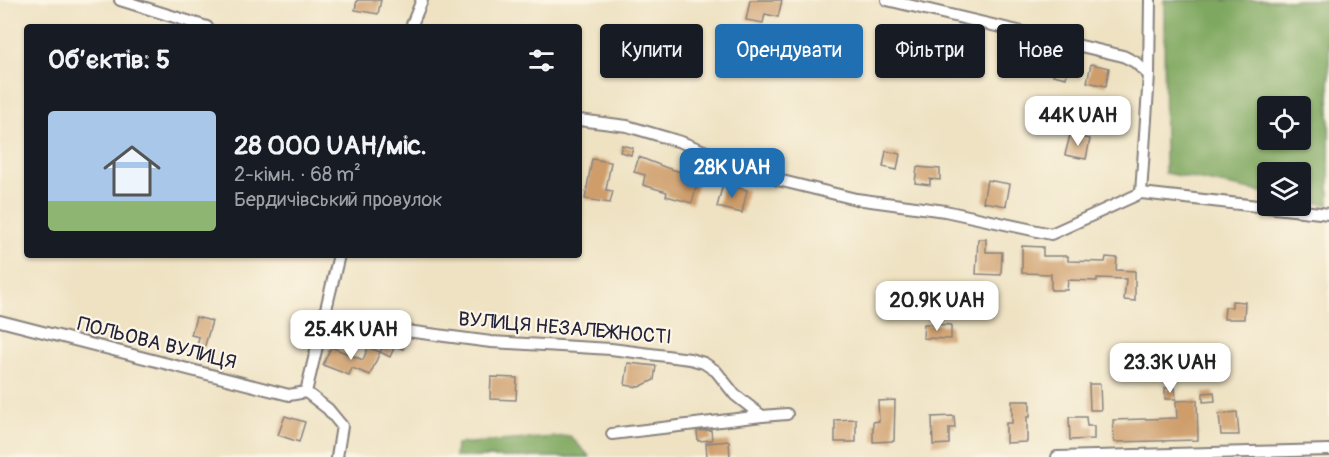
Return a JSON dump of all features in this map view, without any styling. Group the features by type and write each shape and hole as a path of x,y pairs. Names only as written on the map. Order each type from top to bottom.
{"street":[{"path":"120,0 197,24"},
{"path":"412,24 422,0"},
{"path":"887,0 1123,56 1135,62 1149,75"},
{"path":"1141,193 1149,75 1150,0"},
{"path":"582,120 627,126 681,141 778,180 856,199 945,211 1051,234 1141,193 1329,214"},
{"path":"337,457 342,426 328,409 306,392 338,258"},
{"name":"ПОЛЬОВА ВУЛИЦЯ","path":"0,321 289,395 306,392"},
{"name":"ВУЛИЦЯ НЕЗАЛЕЖНОСТІ","path":"319,337 351,330 391,329 491,342 611,349 690,358 716,371 735,395 762,416"},
{"path":"612,434 787,414"},
{"path":"1057,457 1329,450"}],"green space":[{"path":"1164,0 1329,0 1329,205 1311,201 1311,162 1257,162 1257,191 1165,173"},
{"path":"570,436 590,457 455,457 456,444"}],"building":[{"path":"357,0 381,0 378,14 355,10"},
{"path":"750,0 782,0 778,17 765,14 763,23 746,20"},
{"path":"1091,64 1109,68 1106,86 1087,82"},
{"path":"1070,135 1090,139 1086,159 1065,155"},
{"path":"622,145 633,148 631,155 620,152"},
{"path":"886,151 900,154 897,170 883,167"},
{"path":"639,157 699,177 692,203 666,196 667,192 643,185 645,175 634,172"},
{"path":"592,159 611,162 606,190 613,191 610,203 585,199"},
{"path":"917,167 940,169 940,180 930,179 930,185 915,183"},
{"path":"987,180 1010,184 1006,206 983,202"},
{"path":"723,184 747,190 742,213 717,207"},
{"path":"978,239 986,239 986,252 1002,252 1001,275 976,274"},
{"path":"1022,246 1043,247 1043,256 1068,256 1068,261 1105,262 1106,257 1117,258 1116,270 1135,271 1135,301 1124,300 1126,279 1068,280 1067,290 1051,290 1051,274 1022,273"},
{"path":"1232,301 1245,302 1244,319 1224,319 1225,307 1232,307"},
{"path":"196,317 212,321 204,349 197,347 199,337 191,335"},
{"path":"924,324 951,325 951,339 923,338"},
{"path":"388,337 407,341 403,349 395,346 390,357 380,352"},
{"path":"331,347 363,360 368,347 380,352 370,375 352,368 349,375 323,365"},
{"path":"628,363 656,366 654,380 639,387 625,385"},
{"path":"491,377 517,378 516,400 490,399"},
{"path":"1089,384 1100,384 1101,410 1090,410"},
{"path":"1165,388 1175,388 1176,399 1165,399"},
{"path":"1214,392 1215,401 1203,402 1203,393"},
{"path":"895,400 894,441 873,442 873,422 879,421 878,401"},
{"path":"1197,400 1198,440 1114,442 1113,420 1177,418 1176,401"},
{"path":"1012,401 1030,401 1030,417 1027,417 1027,442 1006,443 1006,423 1012,423"},
{"path":"1237,412 1239,435 1221,435 1219,414"},
{"path":"285,416 305,422 299,442 278,435"},
{"path":"954,416 955,428 949,428 949,444 933,445 932,417"},
{"path":"1069,417 1086,417 1087,426 1094,426 1094,439 1070,440"},
{"path":"856,419 856,442 835,442 835,420"},
{"path":"711,430 712,440 698,441 697,431"},
{"path":"729,441 730,457 707,457 706,443"}]}
